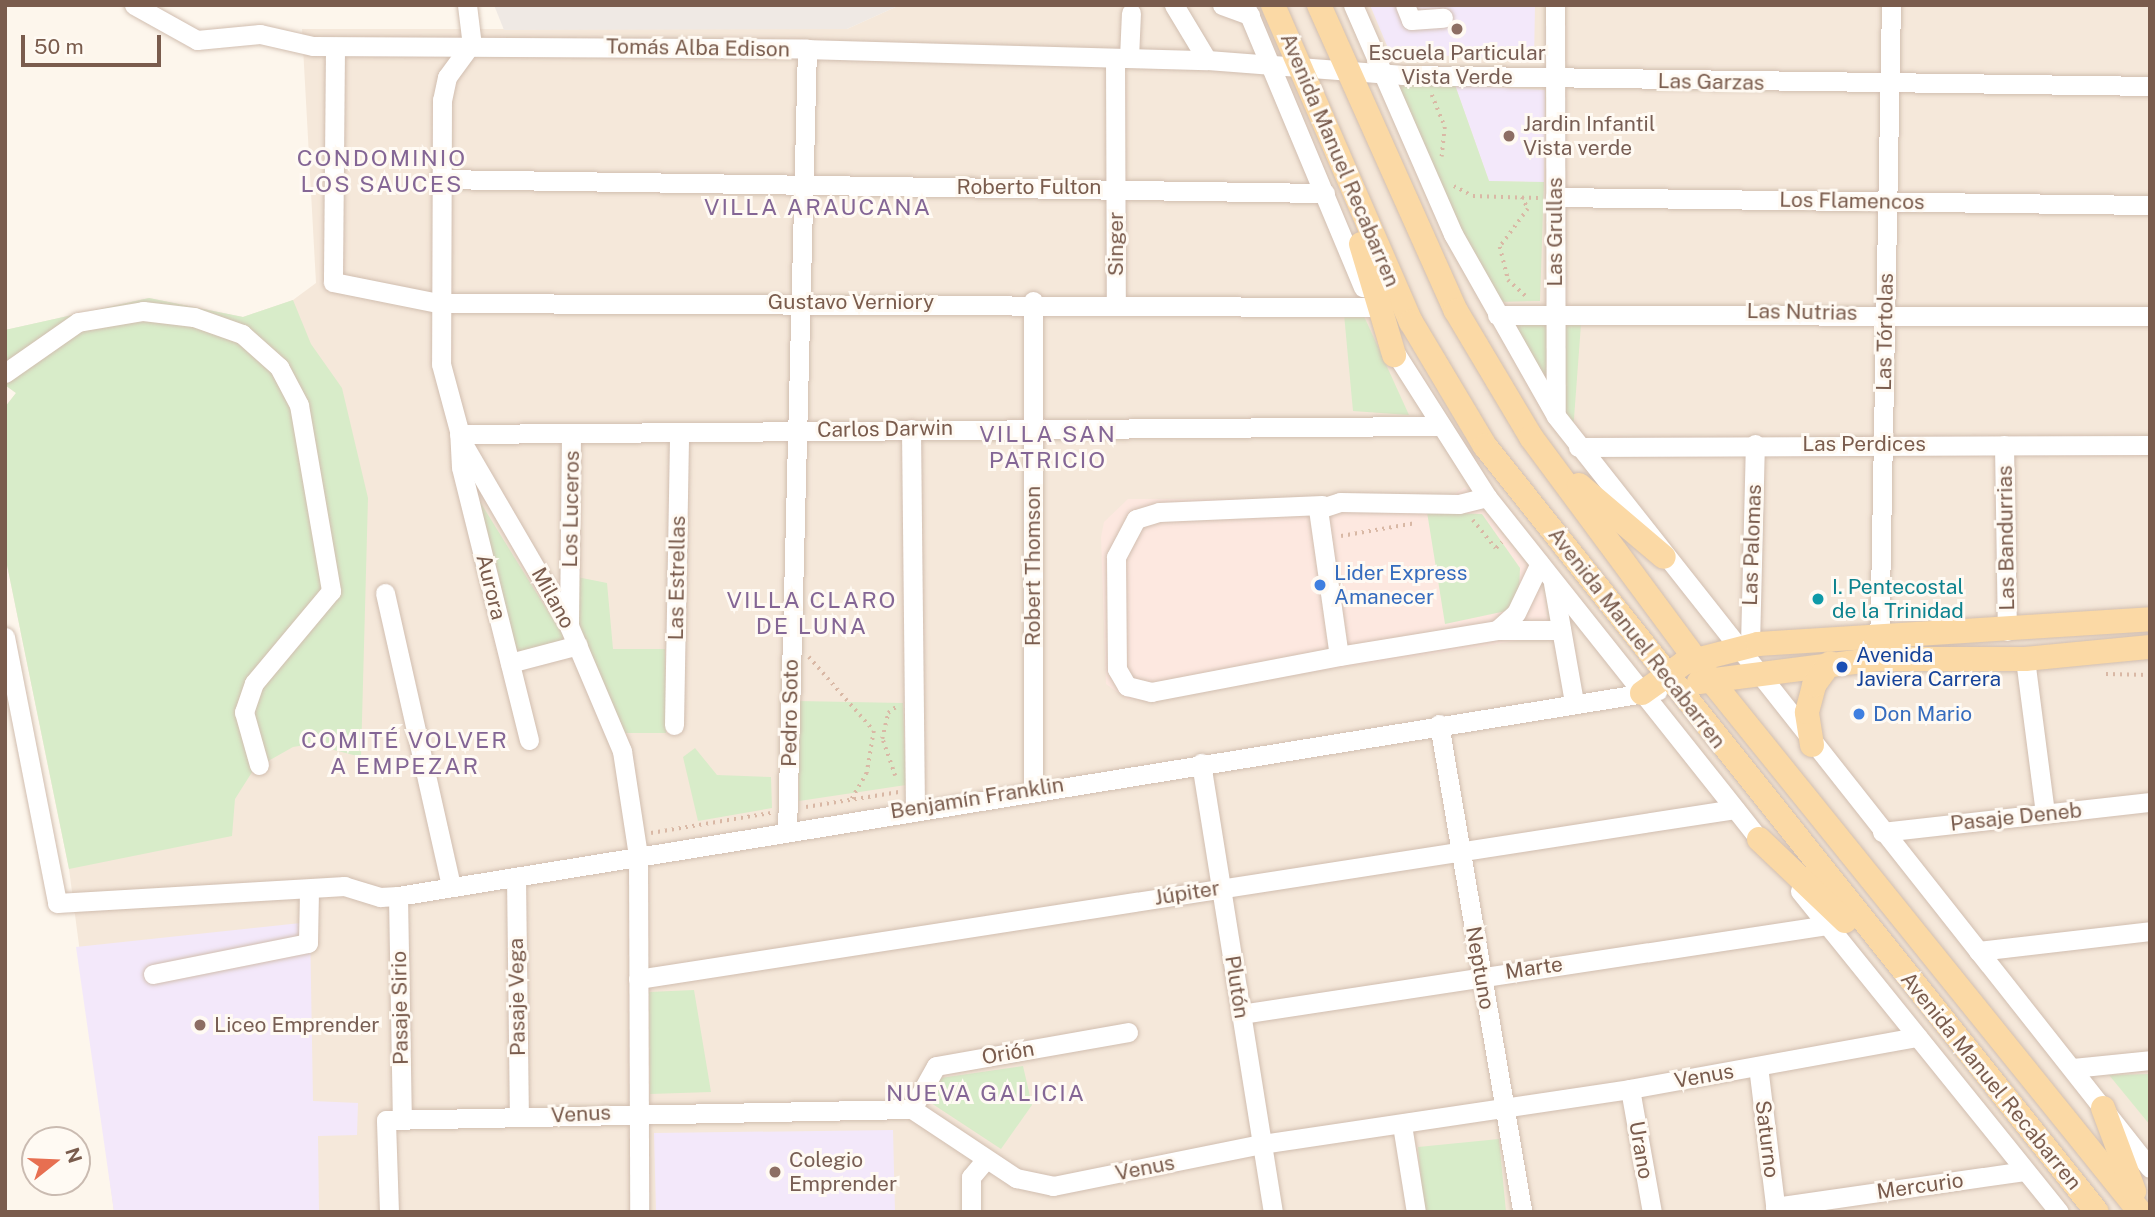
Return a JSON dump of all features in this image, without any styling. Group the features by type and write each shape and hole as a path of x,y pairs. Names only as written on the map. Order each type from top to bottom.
{"main road":[{"name":"Avenida Manuel Recabarren","path":"1273,5 1412,322 1465,417 1913,987 2080,1190 2095,1212"},
{"name":"Avenida Manuel Recabarren","path":"1319,5 1456,311 1531,437 1710,679 2141,1212"},
{"path":"1339,158 1394,355"},
{"path":"1531,437 1664,557"},
{"path":"1643,693 1673,680 1695,659 1743,647 1879,634 2007,631 2150,619"},
{"path":"1673,680 1710,679 1878,659 2025,659 2150,647"},
{"path":"1812,745 1807,712 1830,663"},
{"path":"1759,839 1913,987"},
{"path":"2103,1108 2141,1212"}],"street":[{"name":"Tomás Alba Edison","path":"134,5 197,40 260,34 335,47 472,43 807,49 1273,64"},
{"path":"467,5 472,43"},
{"path":"1174,5 1207,60"},
{"path":"1222,5 1247,10"},
{"path":"1353,5 1382,74 1497,315 1556,416 1664,557 1743,647 1754,672 2073,1068 2150,1168"},
{"path":"1405,5 1411,20 1443,18"},
{"name":"Las Grullas","path":"1555,5 1555,197 1550,310 1556,416"},
{"name":"Las Tórtolas","path":"1878,659 1891,5"},
{"name":"Avenida Manuel Recabarren","path":"1247,10 1273,64 1371,307 1394,355 1437,426 1487,497 1553,581 2059,1212"},
{"name":"Singer","path":"1116,304 1115,188 1122,58 1131,13"},
{"name":"Milano","path":"472,43 444,88 439,179 438,303 443,377 459,434 569,626 622,751 638,856 639,1212"},
{"name":"Gustavo Verniory","path":"335,47 334,282 438,303 1033,302 1371,307"},
{"name":"Pedro Soto","path":"787,832 807,49"},
{"name":"Las Garzas","path":"1273,64 1382,74 1555,79 2150,86"},
{"name":"Roberto Fulton","path":"439,179 1325,192"},
{"name":"Los Flamencos","path":"1555,197 2150,205"},
{"name":"Robert Thomson","path":"1033,302 1033,789"},
{"name":"Las Nutrias","path":"1497,315 1550,310 2150,316"},
{"path":"5,373 78,322 143,311 194,317 242,334 279,367 299,405 331,591 254,682 244,712 259,765"},
{"name":"Carlos Darwin","path":"459,434 1033,427 1437,426"},
{"path":"911,429 915,807"},
{"name":"Las Estrellas","path":"674,725 679,432"},
{"name":"Los Luceros","path":"569,626 571,433"},
{"name":"Aurora","path":"459,434 461,467 529,740"},
{"name":"Las Perdices","path":"1578,447 1755,444 2150,445"},
{"name":"Las Palomas","path":"1743,647 1755,444"},
{"name":"Las Bandurrias","path":"2004,445 2007,631"},
{"path":"1487,497 1459,504 1322,505 1151,513 1136,519 1116,557 1117,669 1127,686 1151,692 1339,656 1497,630 1561,630"},
{"path":"1322,505 1321,540 1339,656"},
{"path":"1497,630 1516,613 1540,564"},
{"path":"1553,581 1574,702"},
{"path":"385,593 451,887"},
{"path":"5,637 57,903 344,886 389,896"},
{"path":"510,663 578,645"},
{"path":"2025,659 2045,814"},
{"name":"Benjamín Franklin","path":"389,896 787,832 915,807 1643,693"},
{"name":"Neptuno","path":"1439,724 1522,1212"},
{"name":"Plutón","path":"1201,763 1273,1212"},
{"name":"Pasaje Deneb","path":"1882,832 2150,802"},
{"name":"Júpiter","path":"638,979 1735,809"},
{"name":"Pasaje Vega","path":"516,877 519,1116"},
{"path":"153,974 308,943 309,889"},
{"name":"Pasaje Sirio","path":"388,1212 394,1120 389,896"},
{"name":"Marte","path":"1241,1014 1828,925"},
{"path":"1978,951 2150,931"},
{"name":"Orión","path":"912,1109 936,1066 1128,1032"},
{"name":"Venus","path":"394,1120 638,1111 912,1109 1016,1178 1053,1186 1262,1144 1630,1089 1917,1037"},
{"path":"2073,1068 2150,1060"},
{"name":"Saturno","path":"1758,1066 1776,1209"},
{"name":"Urano","path":"1630,1089 1652,1212"},
{"path":"1402,1125 1416,1212"},
{"path":"971,1212 971,1177 986,1159"},
{"name":"Mercurio","path":"1776,1209 2024,1171"}],"path":[{"path":"1413,75 1442,114 1441,166"},
{"path":"1446,177 1473,196 1555,197"},
{"path":"1522,197 1528,209 1502,237 1501,257 1508,280 1550,310"},
{"path":"1461,520 1472,520 1496,548 1506,538"},
{"path":"1321,540 1428,521"},
{"path":"792,637 873,731 867,773 852,799"},
{"path":"902,791 883,732 888,713 914,692"}],"shaded area":[{"path":"494,5 900,5 847,29 504,30"},
{"path":"900,5 2150,5 2150,1212 114,1212 69,869 5,555 5,407 16,393 5,385 5,330 149,298 243,317 293,300 316,283 302,29 847,29"},
{"name":"Escuela Particular Vista Verde","path":"1370,5 1535,5 1534,60 1390,53"},
{"name":"Jardin Infantil Vista verde","path":"1455,85 1545,90 1544,182 1489,181"},
{"name":"Lider Express Amanecer","path":"1465,487 1535,575 1545,596 1549,636 1128,700 1106,684 1101,537 1104,522 1128,499 1425,499 1450,497"},
{"name":"Liceo Emprender","path":"310,922 313,1101 358,1103 357,1135 318,1136 319,1212 114,1212 76,947"},
{"name":"Colegio Emprender","path":"893,1130 895,1212 656,1212 654,1133"}],"green space":[{"path":"1391,81 1455,85 1489,181 1544,182 1540,301 1495,302"},
{"path":"149,298 243,317 293,300 311,344 342,388 368,498 361,757 311,744 293,747 254,769 235,799 232,836 69,869 5,555 5,407 16,393 5,385 5,330"},
{"path":"1344,314 1363,314 1409,415 1353,411"},
{"path":"1504,322 1581,324 1573,432"},
{"path":"472,489 567,642 513,655"},
{"path":"1427,512 1482,514 1520,568 1519,593 1506,611 1445,624"},
{"path":"577,577 607,583 613,649 665,649 666,733 625,733 574,617"},
{"path":"798,701 903,703 906,785 799,801"},
{"path":"695,748 717,775 771,777 772,808 698,821 683,757"},
{"path":"694,990 711,1092 650,1094 649,992"},
{"path":"1023,1066 1032,1105 1001,1149 931,1103 940,1078"},
{"path":"2150,1074 2150,1125 2109,1075"},
{"path":"1499,1139 1506,1212 1424,1212 1418,1147"}],"place":[{"name":"Escuela Particular Vista Verde","path":"1457,29"},
{"name":"Jardin Infantil Vista verde","path":"1509,136"},
{"name":"Lider Express Amanecer","path":"1320,585"},
{"name":"I. Pentecostal de la Trinidad","path":"1818,599"},
{"name":"Avenida Javiera Carrera","path":"1842,667"},
{"name":"Don Mario","path":"1859,714"},
{"name":"Liceo Emprender","path":"200,1025"},
{"name":"Colegio Emprender","path":"775,1172"}],"district":[{"name":"CONDOMINIO LOS SAUCES","path":"382,171"},
{"name":"VILLA ARAUCANA","path":"818,207"},
{"name":"VILLA SAN PATRICIO","path":"1048,447"},
{"name":"VILLA CLARO DE LUNA","path":"812,613"},
{"name":"COMITÉ VOLVER A EMPEZAR","path":"405,753"},
{"name":"NUEVA GALICIA","path":"986,1093"}]}
